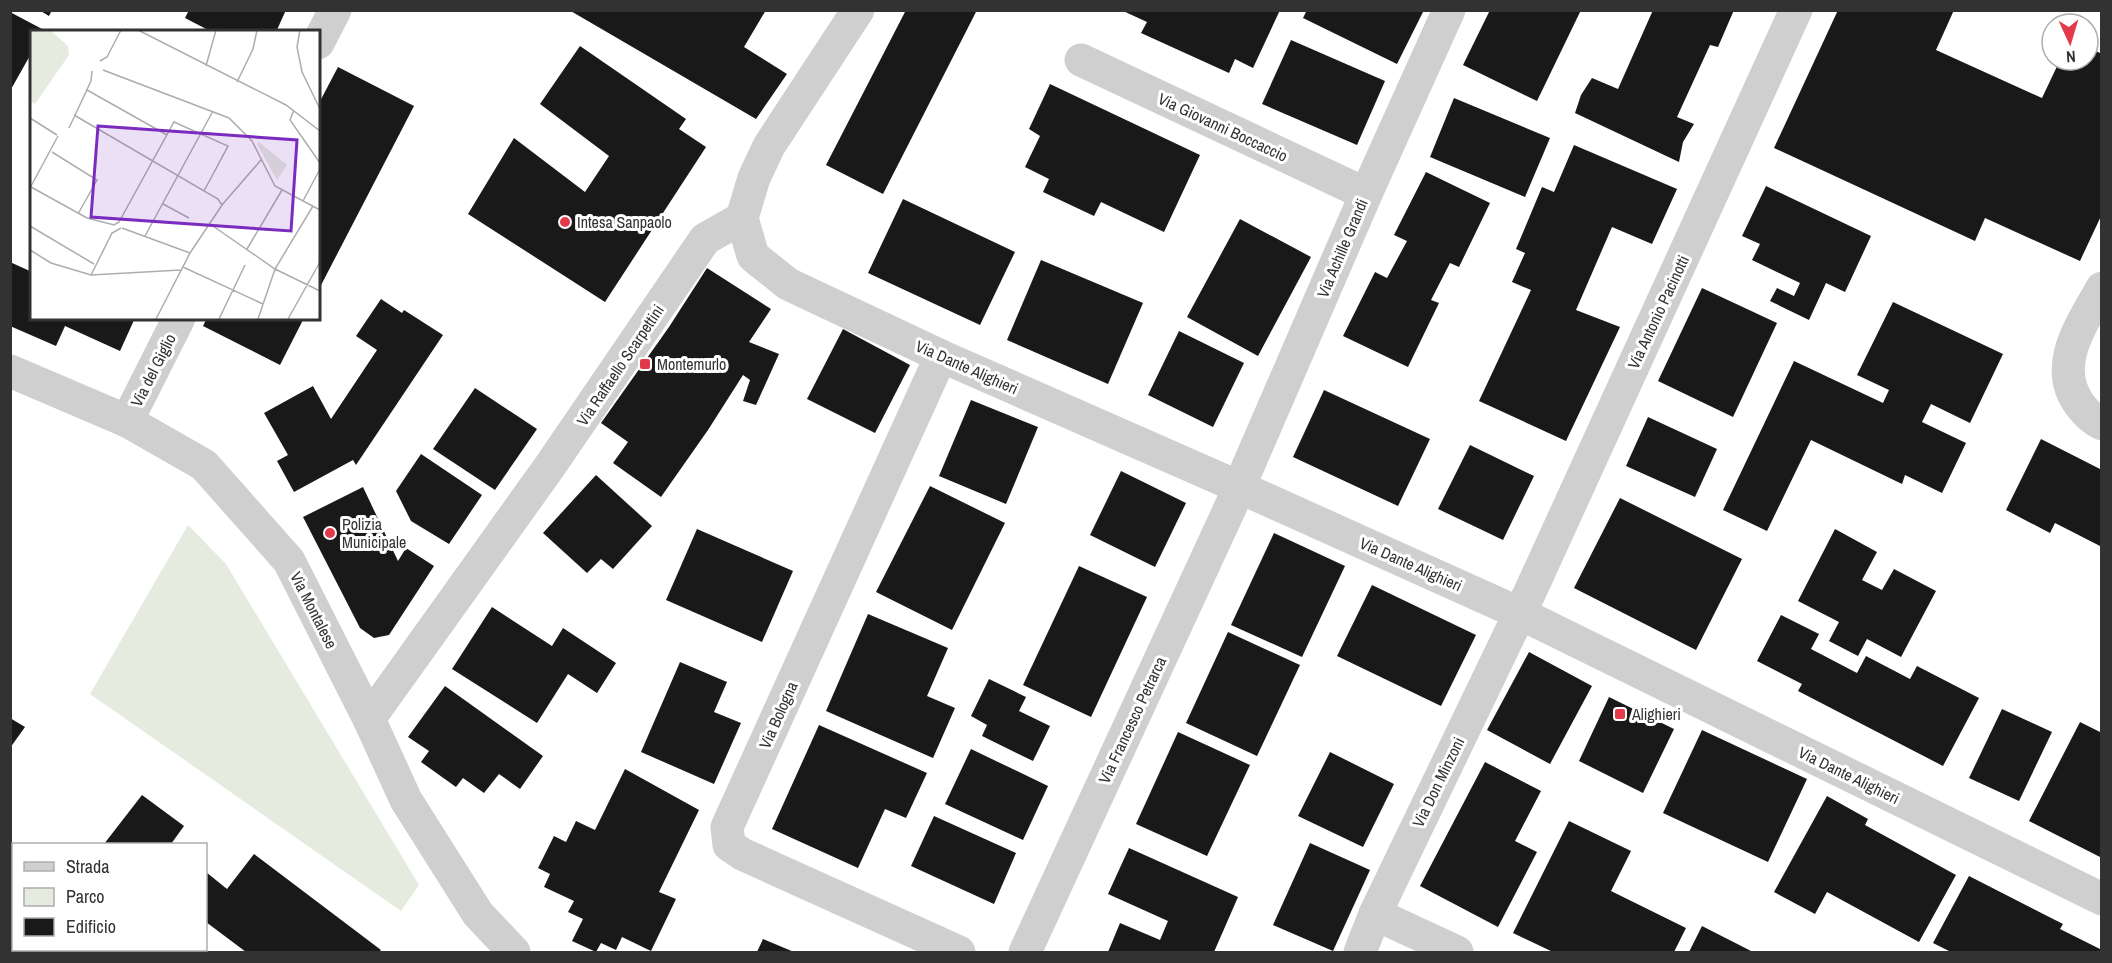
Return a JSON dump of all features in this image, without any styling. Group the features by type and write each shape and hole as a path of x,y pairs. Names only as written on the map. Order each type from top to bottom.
{"street":[{"path":"320,39 335,10"},
{"path":"742,218 754,178 769,146 858,10"},
{"name":"Via Achille Grandi","path":"1239,487 1366,194 1449,10"},
{"name":"Via Antonio Pacinotti","path":"1519,613 1797,10"},
{"name":"Via Giovanni Boccaccio","path":"1081,60 1366,194"},
{"name":"Via Dante Alighieri","path":"742,218 753,256 788,284 941,356 1519,613 2102,899"},
{"name":"Via Raffaello Scarpettini","path":"369,719 550,466 705,239 742,218"},
{"path":"2102,288 2076,334 2069,357 2068,381 2074,396 2086,412 2102,424"},
{"name":"Via del Giglio","path":"127,421 178,320"},
{"name":"Via Bologna","path":"941,356 727,827 729,845 742,854 959,952"},
{"name":"Via Montalese","path":"10,371 127,421 204,465 289,561 369,719 406,800 478,914 514,952"},
{"name":"Via Francesco Petrarca","path":"1025,952 1239,487"},
{"name":"Via Don Minzoni","path":"1360,952 1375,914 1519,613"},
{"path":"1375,914 1457,952"}],"green space":[{"path":"188,525 226,564 419,885 401,911 90,694"}],"building":[{"path":"39,10 52,10 49,16"},
{"path":"189,10 286,10 277,30 208,30 185,18"},
{"path":"569,10 766,10 744,47 787,74 756,119"},
{"path":"906,10 977,10 883,194 826,165"},
{"path":"1121,10 1280,10 1253,68 1235,59 1229,73 1141,33 1147,22"},
{"path":"1307,10 1424,10 1397,64 1303,18"},
{"path":"1490,10 1581,10 1537,101 1463,65"},
{"path":"1653,10 1734,10 1718,47 1710,45 1677,117 1694,124 1683,142 1679,162 1575,113 1581,95 1592,78 1618,89"},
{"path":"1838,10 1954,10 1936,50 2042,98 2054,72 2100,72 2100,53 2102,54 2102,214 2080,261 1985,218 1975,241 1774,148"},
{"path":"10,12 44,30 30,30 30,56 10,91"},
{"path":"1291,40 1385,81 1357,145 1262,104"},
{"path":"580,46 686,119 679,129 706,147 605,302 468,214 514,138 585,192 609,156 540,104"},
{"path":"338,67 414,106 320,287 320,101"},
{"path":"1050,84 1200,155 1164,232 1101,202 1094,216 1043,192 1049,179 1025,167 1040,136 1029,129"},
{"path":"1454,98 1550,138 1525,197 1430,157"},
{"path":"1574,145 1677,189 1652,244 1612,227 1576,310 1620,327 1566,441 1479,401 1531,290 1512,282 1525,253 1516,249 1542,187 1554,192"},
{"path":"1426,172 1490,203 1459,267 1450,263 1431,300 1439,303 1408,367 1343,336 1375,272 1387,278 1407,241 1394,235"},
{"path":"1766,186 1871,236 1845,292 1826,283 1809,320 1770,301 1777,288 1794,296 1800,283 1752,260 1760,244 1742,236"},
{"path":"903,199 1015,252 980,325 868,273"},
{"path":"1240,219 1311,257 1258,356 1187,317"},
{"path":"1041,260 1143,303 1108,384 1007,340"},
{"path":"10,262 30,271 30,320 134,320 120,351 65,326 56,346 10,326"},
{"path":"707,268 771,309 749,342 779,354 756,405 743,401 750,380 743,375 661,497 613,463 628,442 601,423 669,327"},
{"path":"1702,288 1777,323 1733,417 1658,381"},
{"path":"381,299 402,313 404,310 443,335 356,465 353,460 294,492 277,461 288,455 264,413 313,386 331,419 377,350 356,336"},
{"path":"1893,302 2003,354 1970,423 1931,404 1922,422 1966,443 1942,493 1905,475 1902,484 1811,440 1767,531 1723,510 1794,361 1883,403 1889,390 1857,375"},
{"path":"206,320 303,320 280,365 203,326"},
{"path":"843,329 910,365 875,433 807,399"},
{"path":"1179,331 1244,363 1213,427 1148,395"},
{"path":"475,388 537,429 495,490 433,449"},
{"path":"1324,390 1430,439 1398,506 1293,457"},
{"path":"971,400 1038,427 1006,504 939,476"},
{"path":"1648,417 1717,449 1695,497 1626,466"},
{"path":"2041,439 2102,470 2102,547 2055,523 2050,533 2006,510"},
{"path":"1470,445 1534,476 1503,540 1438,509"},
{"path":"421,454 482,495 449,544 411,521 396,491"},
{"path":"1121,471 1186,503 1155,567 1090,535"},
{"path":"596,475 652,526 613,569 601,559 587,573 543,533"},
{"path":"930,486 1005,523 952,630 876,592"},
{"path":"363,487 398,561 406,548 434,566 389,635 374,638 360,628 303,517"},
{"path":"1620,498 1742,559 1696,650 1574,588"},
{"path":"697,529 793,571 762,642 666,600"},
{"path":"1835,529 1877,552 1862,580 1882,590 1894,569 1936,591 1901,657 1867,639 1858,656 1829,641 1839,622 1798,601"},
{"path":"1274,533 1345,566 1302,657 1231,625"},
{"path":"1079,566 1147,597 1091,717 1023,685"},
{"path":"1372,585 1476,635 1441,706 1337,656"},
{"path":"492,607 552,646 563,628 616,663 597,693 568,674 537,723 452,669"},
{"path":"868,614 948,648 927,696 955,708 933,758 826,711"},
{"path":"1781,615 1819,634 1811,649 1857,673 1866,656 1910,679 1917,666 1979,698 1943,766 1798,691 1802,684 1757,661"},
{"path":"1228,632 1300,665 1257,756 1186,723"},
{"path":"1529,652 1592,686 1550,764 1487,730"},
{"path":"680,662 727,682 714,712 741,723 714,784 641,752"},
{"path":"989,679 1026,697 1019,711 1050,726 1033,761 982,736 987,725 971,716"},
{"path":"445,686 543,756 520,789 499,774 484,793 463,778 456,787 421,762 429,751 408,737"},
{"path":"1609,697 1674,729 1643,793 1579,761"},
{"path":"2002,709 2052,732 2019,801 1969,778"},
{"path":"10,718 25,727 10,748"},
{"path":"2080,722 2102,733 2102,858 2029,821"},
{"path":"819,725 927,773 906,818 885,809 858,868 772,829"},
{"path":"1702,730 1807,779 1768,862 1663,813"},
{"path":"1178,732 1250,765 1207,856 1136,824"},
{"path":"971,749 1048,786 1023,840 945,804"},
{"path":"1330,752 1394,784 1363,847 1298,816"},
{"path":"1485,762 1541,791 1515,841 1537,852 1498,927 1420,886"},
{"path":"625,769 699,810 659,892 676,899 651,951 622,937 616,950 601,943 596,952 572,941 583,919 568,912 574,901 544,887 550,874 538,868 554,836 566,842 576,821 595,830"},
{"path":"142,795 184,826 172,843 105,843"},
{"path":"1827,796 1868,819 1865,825 1956,875 1919,942 1827,892 1815,914 1774,892"},
{"path":"934,816 1016,853 994,904 911,866"},
{"path":"1569,821 1631,851 1611,891 1686,928 1674,952 1553,952 1513,933"},
{"path":"1310,843 1370,870 1333,951 1273,925"},
{"path":"1129,848 1238,897 1214,952 1108,952 1120,923 1160,940 1168,921 1108,894"},
{"path":"254,854 381,950 379,952 246,952 207,923 207,873 227,889"},
{"path":"1969,876 2063,924 2060,929 2102,952 1951,952 1933,943"},
{"path":"1702,926 1753,952 1689,952"},
{"path":"763,939 794,952 757,952"},
{"path":"66,951 67,952 22,952"}],"place":[{"name":"Intesa Sanpaolo","path":"565,222"},
{"name":"Montemurlo","path":"645,364"},
{"name":"Polizia Municipale","path":"330,533"},
{"name":"Alighieri","path":"1620,714"}]}
